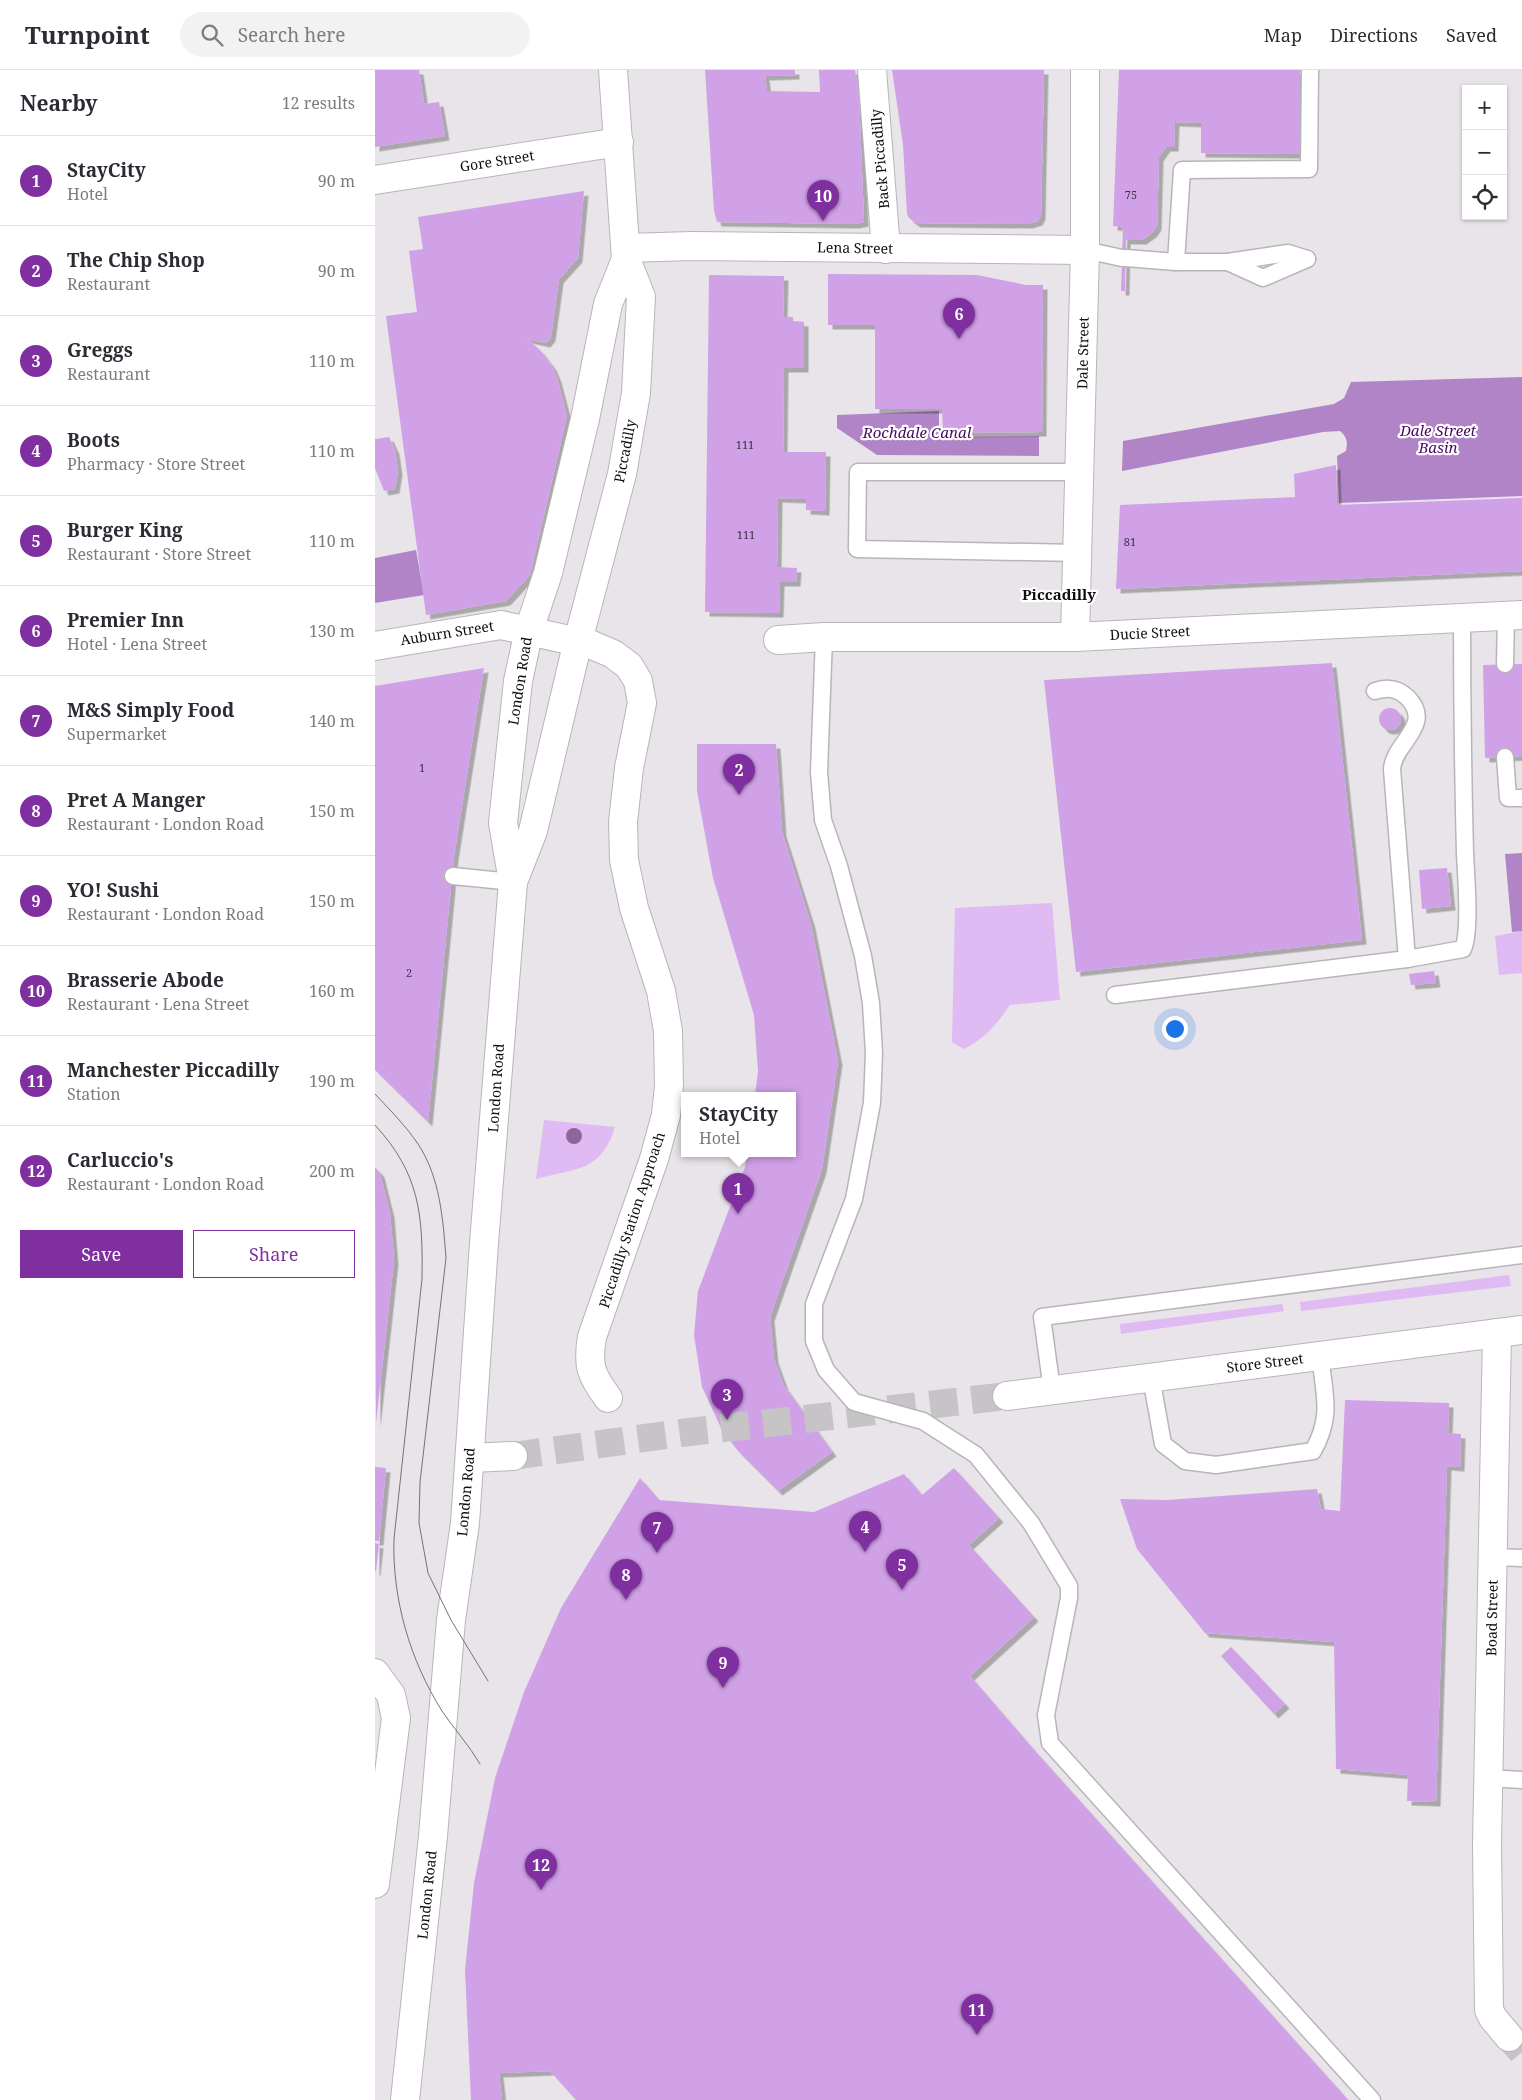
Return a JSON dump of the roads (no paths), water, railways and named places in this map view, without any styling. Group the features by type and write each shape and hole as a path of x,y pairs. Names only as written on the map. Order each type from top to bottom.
{"street":[{"name":"Piccadilly","path":"578,641 621,474 636,393 641,297 626,254 613,70"},
{"name":"Back Piccadilly","path":"872,70 886,249"},
{"name":"Dale Street","path":"1075,637 1079,553 1085,250 1085,70"},
{"name":"Gore Street","path":"375,180 619,142"},
{"name":"Lena Street","path":"626,254 692,246 1085,250"},
{"name":"Piccadilly","path":"529,630 551,563 585,419 608,304 626,254"},
{"name":"Ducie Street","path":"778,640 824,637 1075,637 1514,616"},
{"name":"Auburn Street","path":"375,646 501,625 578,641"},
{"name":"London Road","path":"405,2100 433,1836 448,1647 465,1523 484,1243 513,882 503,823 517,681 529,630"},
{"name":"London Road","path":"513,882 533,830 578,641"},
{"name":"Piccadilly Station Approach","path":"578,641 621,660 634,672 642,703 629,768 624,813 624,860 634,908 661,991 668,1031 669,1070 665,1115 654,1159 589,1352 590,1369 608,1398"},
{"name":"Store Street","path":"1007,1396 1510,1331"},
{"name":"Boad Street","path":"1509,2037 1493,2018 1489,2010 1487,1903 1493,1557 1510,1331"},
{"path":"470,1458 513,1456"},
{"path":"375,1673 391,1695 396,1718 375,1884"}],"lane":[{"path":"1176,262 1182,170 1309,169 1310,70"},
{"path":"1085,250 1124,258 1176,262 1228,262"},
{"path":"1079,553 857,549 858,472 1081,472"},
{"path":"1505,664 1514,616"},
{"path":"1115,995 1407,959 1461,950 1465,941 1462,617"},
{"path":"824,637 819,772 823,820 839,866 863,956 871,1003 874,1053 872,1103 854,1198 814,1304 814,1341 826,1370 855,1402 923,1421 977,1455 1031,1523 1069,1586 1069,1598 1046,1715 1050,1743 1372,2100"},
{"path":"1375,691 1392,688 1399,691 1410,701 1417,716 1414,728 1396,756 1392,769 1407,959"},
{"path":"1505,757 1507,798 1522,798"},
{"path":"453,876 513,882"},
{"path":"1051,1390 1042,1317 1522,1255"},
{"path":"1151,1377 1163,1444 1185,1461 1216,1465 1313,1451 1323,1433 1326,1412 1320,1356"},
{"path":"1493,1557 1522,1558"},
{"path":"1489,1778 1522,1780"}],"water":[{"name":"Dale Street Basin","path":"1522,377 1522,496 1339,503 1337,456 1346,451 1347,445 1346,438 1340,431 1323,432 1122,471 1123,441 1334,404 1344,398 1351,382"},
{"name":"Rochdale Canal","path":"939,411 939,437 1039,436 1039,456 877,455 837,428 837,415"},
{"path":"416,550 424,595 375,603 375,558"},
{"path":"1522,853 1522,931 1512,932 1505,854"}],"tunnel":[{"path":"513,1456 681,1433 1007,1396"},
{"path":"1509,2037 1522,2052"}],"tram line":[{"path":"375,1094 403,1124 418,1144 431,1170 439,1199 446,1258 420,1482 419,1523 428,1573 451,1620 488,1681"},
{"path":"375,1125 390,1143 410,1178 416,1196 419,1215 422,1256 422,1279 394,1539 396,1584 405,1628 421,1671 442,1711 480,1764"}],"place":[{"name":"Brasserie Abode","path":"823,221"},
{"name":"Premier Inn","path":"959,339"},
{"name":"The Chip Shop","path":"739,795"},
{"name":"StayCity","path":"738,1214"},
{"name":"Greggs","path":"727,1420"},
{"name":"Boots","path":"865,1552"},
{"name":"M&S Simply Food","path":"657,1553"},
{"name":"Burger King","path":"902,1590"},
{"name":"Pret A Manger","path":"626,1600"},
{"name":"YO! Sushi","path":"723,1688"},
{"name":"Carluccio's","path":"541,1890"},
{"name":"Manchester Piccadilly","path":"977,2035"}],"district":[{"name":"Piccadilly","path":"1059,595"}]}
